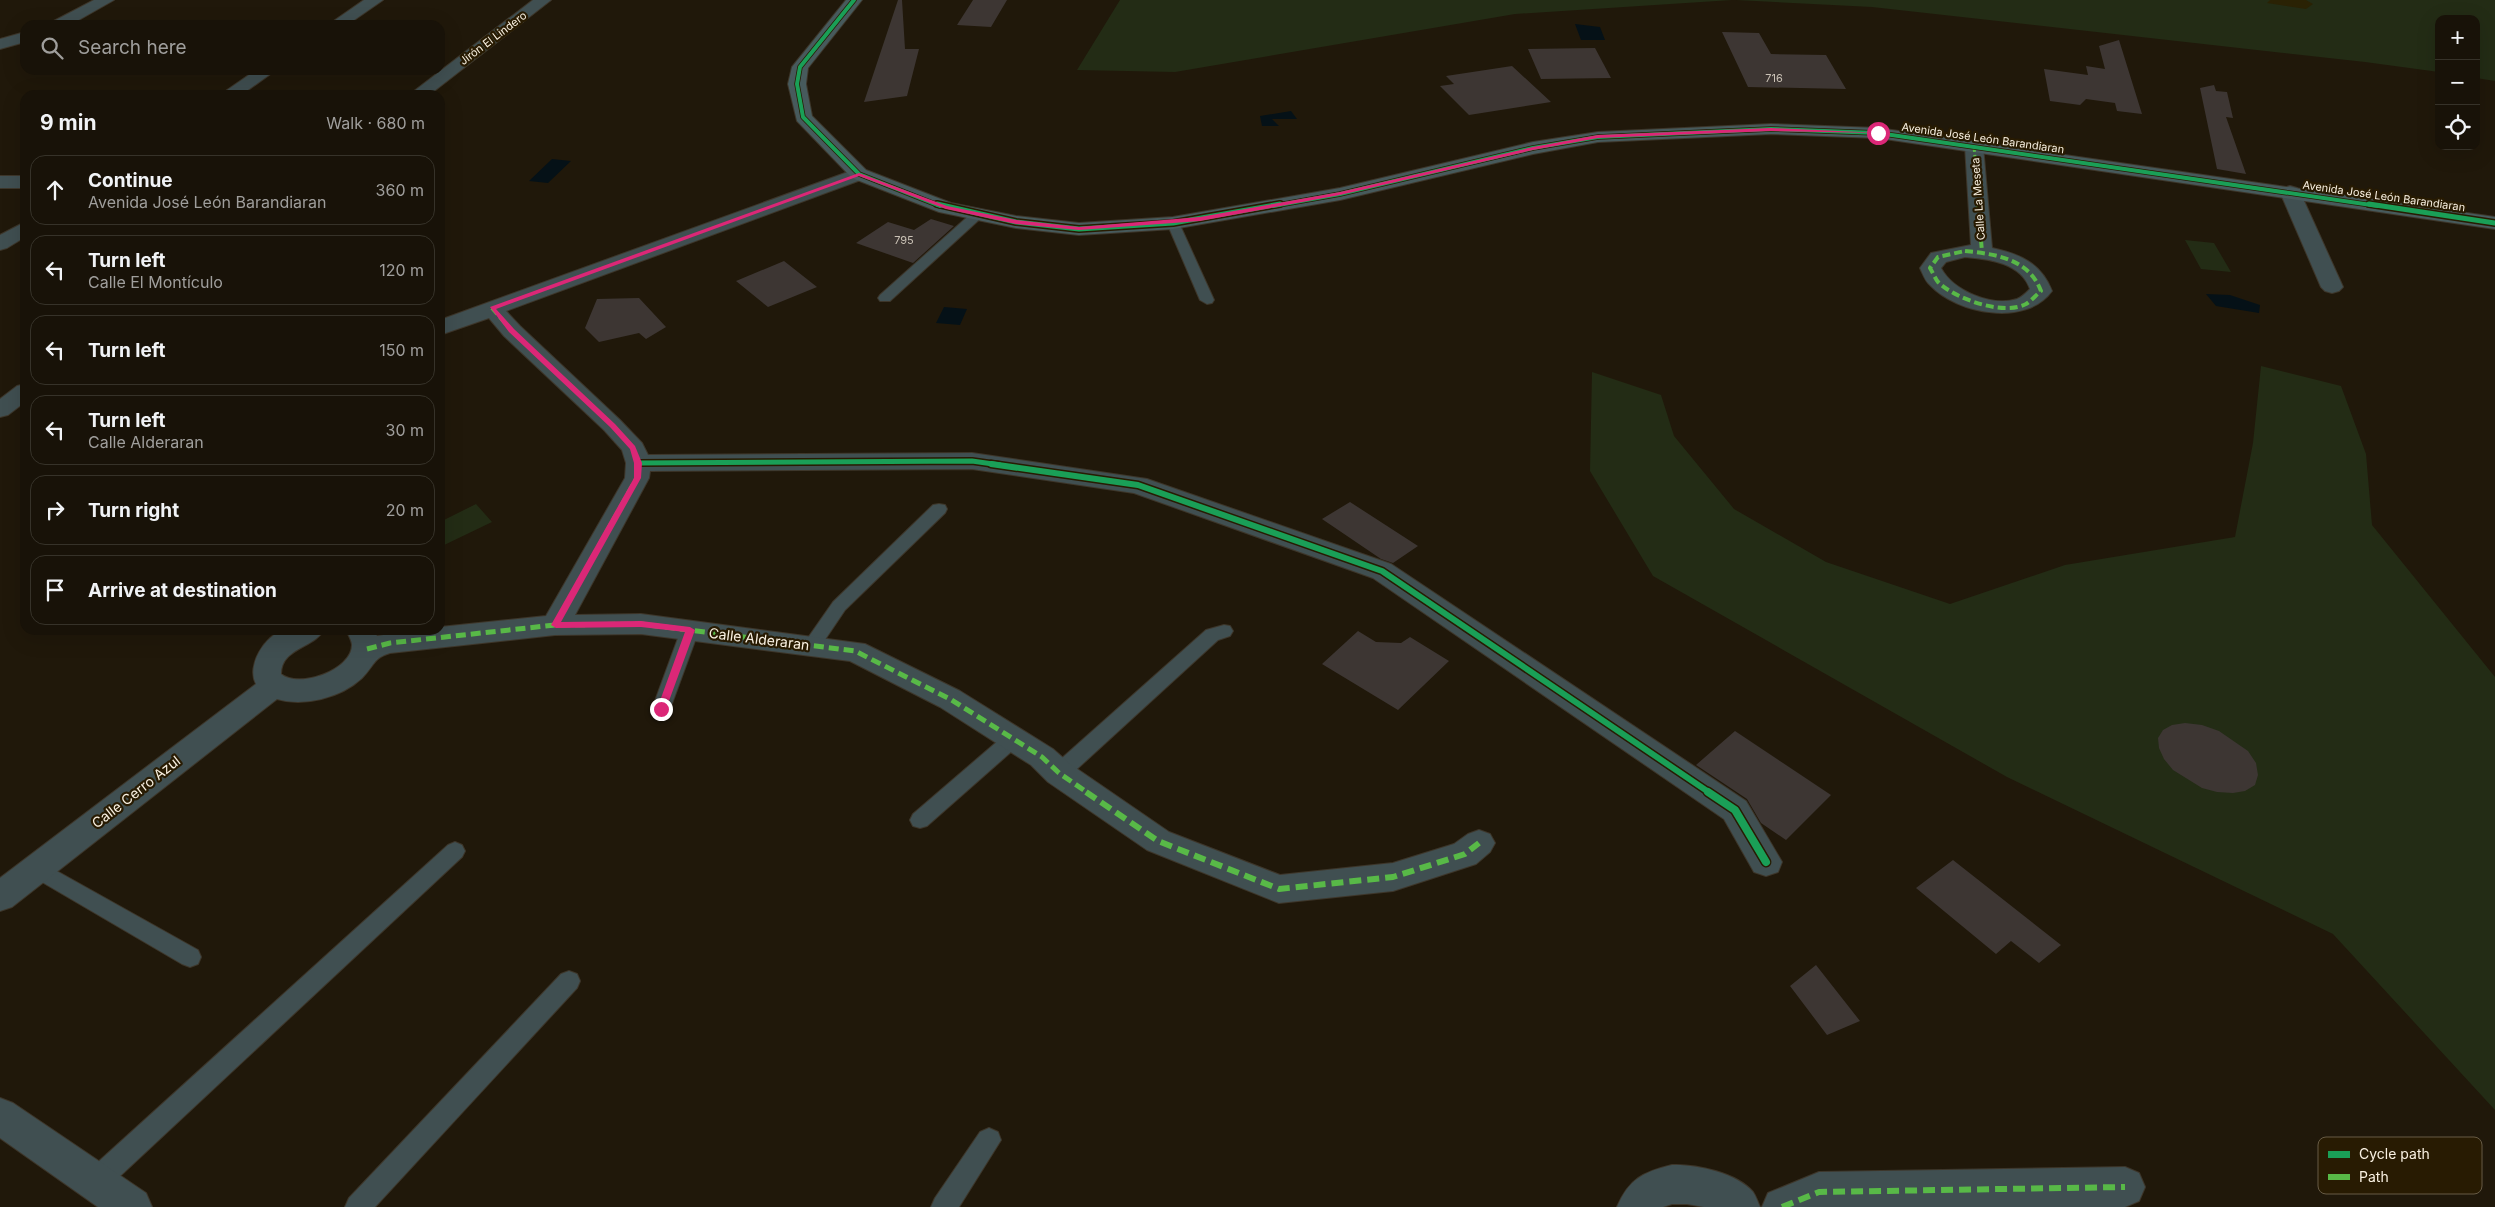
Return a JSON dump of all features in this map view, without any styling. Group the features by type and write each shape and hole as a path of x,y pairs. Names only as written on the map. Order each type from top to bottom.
{"street":[{"path":"68,20 106,0"},
{"path":"344,20 375,0"},
{"name":"Jirón El Lindero","path":"445,75 544,0"},
{"name":"Avenida José León Barandiaran","path":"854,0 800,67 797,84 803,116 859,174 946,208 1016,222 1079,228 1173,223 1340,194 1533,148 1598,137 1771,129 1878,133 2495,222"},
{"path":"0,44 20,38"},
{"path":"237,90 260,75"},
{"name":"Jirón El Lindero","path":"425,90 445,75"},
{"name":"Calle La Meseta","path":"1974,146 1982,252"},
{"path":"445,326 859,174"},
{"path":"0,182 20,182"},
{"path":"2290,192 2332,288"},
{"path":"0,244 20,231"},
{"name":"Calle La Meseta","path":"1958,252 1982,252 2009,260 2031,272 2039,282 2041,291 2036,299 2025,304 2010,307 1991,306 1956,296 1933,279 1930,270 1932,262 1939,256 1958,252"},
{"path":"492,308 512,331 612,425 633,448 638,463 638,478 556,625"},
{"path":"0,410 20,395"},
{"path":"638,463 972,461 1138,485 1382,571 1735,810 1766,862"},
{"name":"Calle Alderaran","path":"363,640 390,643 556,625 641,624 855,651 950,699 1042,757 1059,774 1158,841 1278,889 1393,876 1465,854 1479,843"},
{"path":"300,635 275,652 267,665 266,677 272,686 287,691 306,691 326,686 345,676 359,663 363,640"},
{"name":"Calle Cerro Azul","path":"0,897 272,686"},
{"path":"0,1116 132,1207"},
{"path":"1637,1207 1654,1191 1672,1184 1694,1184 1715,1190 1740,1207"},
{"path":"1782,1207 1818,1192 2125,1187"}],"lane":[{"path":"885,298 978,214"},
{"path":"1173,223 1207,300"},
{"path":"812,645 839,606 939,509"},
{"path":"661,709 690,630"},
{"path":"1059,774 1212,635 1224,631"},
{"path":"920,820 1013,739"},
{"path":"95,1182 455,852"},
{"path":"37,869 190,957"},
{"path":"358,1207 569,982"},
{"path":"944,1207 988,1140"}],"green space":[{"path":"1120,0 1732,0 1515,14 1175,72 1077,70"},
{"path":"1736,0 2495,0 2495,81 2480,79 2480,15 2435,15 2435,71 1872,7"},
{"path":"2185,240 2214,243 2231,272 2201,269"},
{"path":"2261,366 2341,386 2366,454 2372,525 2495,677 2495,1110 2333,934 2007,777 1653,576 1590,471 1592,372 1661,395 1674,436 1734,509 1826,562 1950,604 2065,565 2235,537 2253,443"},
{"path":"476,504 492,522 445,545 445,520"}],"sand":[{"path":"2270,0 2306,0 2313,4 2306,9 2267,3"}],"shaded area":[{"path":"1575,24 1600,27 1605,40 1581,40"},
{"path":"1291,111 1297,119 1272,119 1279,126 1262,126 1260,116"},
{"path":"552,159 571,161 548,183 529,181"},
{"path":"2206,294 2230,295 2260,305 2259,313 2216,306"},
{"path":"944,307 967,309 960,325 936,323"}],"building":[{"path":"898,0 902,0 905,49 919,49 907,96 864,102"},
{"path":"973,0 1007,0 991,27 957,25"},
{"path":"1722,32 1759,33 1771,54 1826,55 1846,89 1748,87"},
{"path":"2119,40 2142,114 2117,111 2115,103 2086,99 2080,105 2050,101 2044,69 2088,75 2086,66 2105,69 2099,46"},
{"path":"1595,48 1611,78 1541,79 1528,49"},
{"path":"1512,66 1551,102 1469,115 1440,86 1454,84 1446,76"},
{"path":"2214,85 2216,91 2227,92 2233,118 2226,117 2246,174 2217,169 2200,88"},
{"path":"931,219 954,226 913,263 856,243 888,222 914,230"},
{"path":"784,261 817,287 768,307 736,281"},
{"path":"639,298 666,327 646,339 639,333 599,342 585,328 597,299"},
{"path":"1350,502 1418,546 1393,563 1381,559 1322,519"},
{"path":"1358,631 1376,642 1401,643 1410,637 1449,661 1398,710 1322,664"},
{"path":"2185,723 2202,725 2219,731 2248,751 2256,763 2258,775 2255,785 2245,791 2233,793 2217,792 2202,788 2173,770 2164,759 2159,748 2158,738 2163,730 2172,725"},
{"path":"1735,731 1831,795 1786,840 1761,823 1747,799 1696,765"},
{"path":"1953,860 2061,945 2039,963 2011,941 1996,954 1916,888"},
{"path":"1816,965 1860,1021 1827,1035 1790,986"}],"marked path":[{"path":"1974,146 1982,252"},
{"path":"1965,251 1999,256 2021,265 2037,280 2041,291 2025,304 2002,308 1977,303 1954,294 1937,281 1930,268 1938,257 1965,251"},
{"path":"492,308 512,331 612,425 633,448 638,463 637,478 555,625"},
{"path":"367,649 390,643 555,625 641,624 855,651 950,699 1042,757 1059,773 1158,841 1279,889 1393,877 1465,854 1479,843"},
{"path":"1782,1207 1819,1192 2125,1187"}],"cycle path":[{"path":"854,0 800,67 797,84 803,117 859,174 946,208 1016,222 1079,229 1173,223 1340,194 1533,148 1598,137 1771,129 1878,133 2495,223"},
{"path":"638,463 972,461 1138,485 1382,571 1735,810 1766,862"}],"route":[{"path":"661,709 690,630 641,624 556,625 638,478 638,463 633,448 612,425 512,331 492,308 859,174 946,208 1016,222 1079,228 1173,223 1200,219 1340,194 1533,148 1598,137 1771,129 1878,133"}]}
